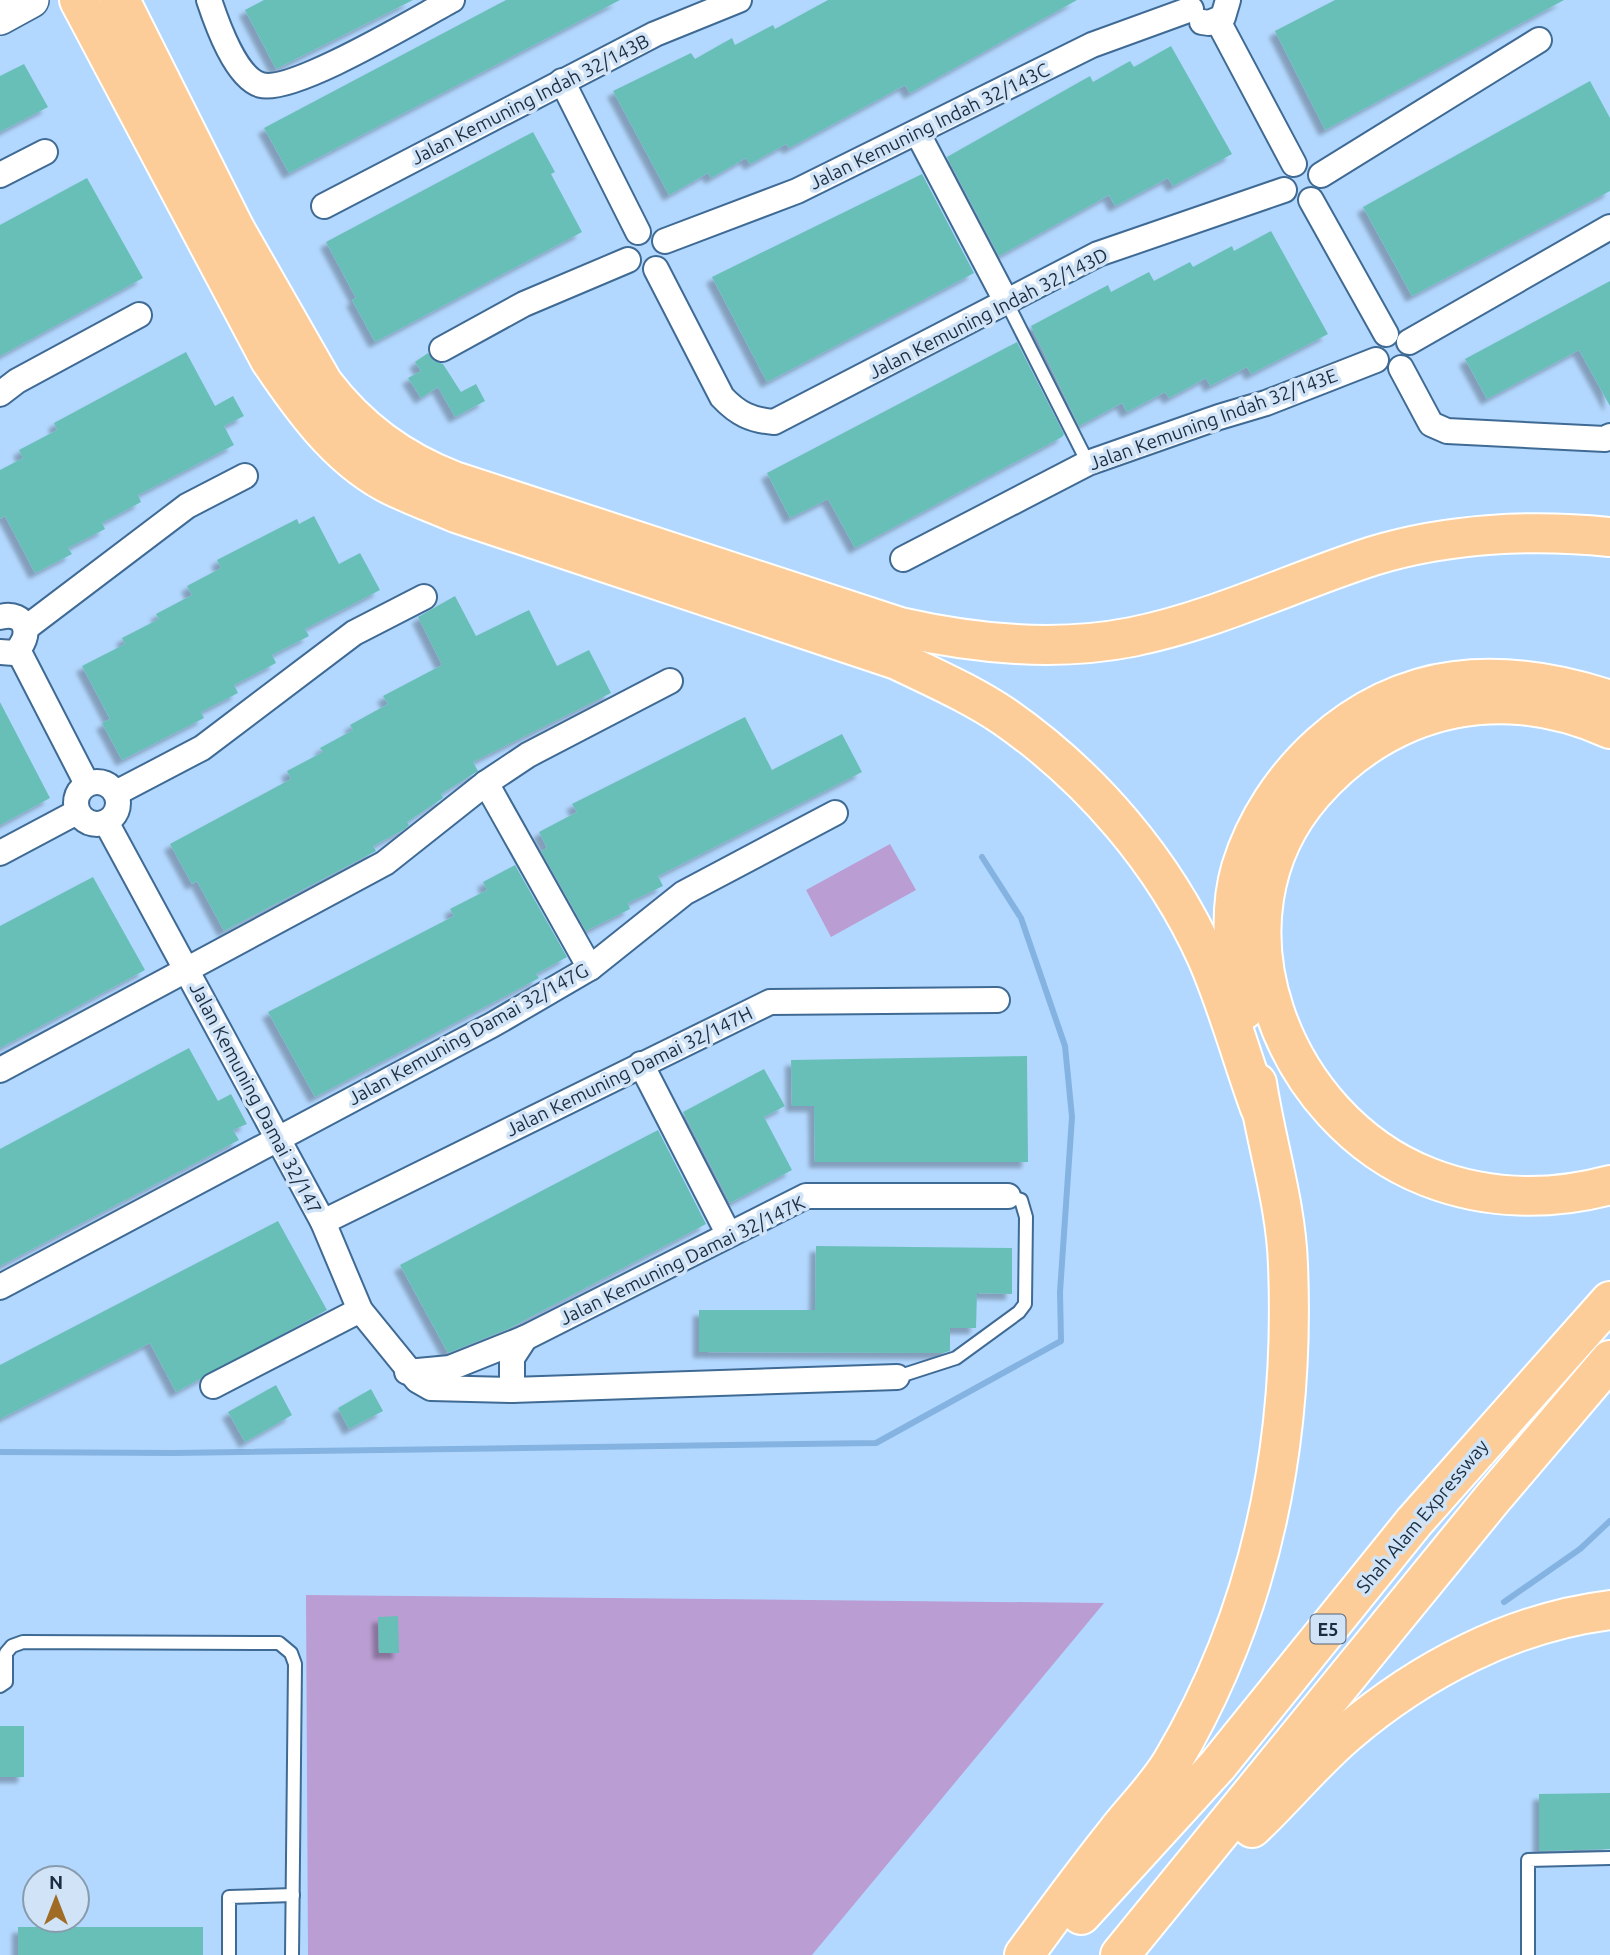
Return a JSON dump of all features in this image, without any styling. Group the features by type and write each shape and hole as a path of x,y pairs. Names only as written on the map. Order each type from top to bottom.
{"highway":[{"path":"79,0 271,360 293,395 352,459 386,482 456,513 897,660 957,689 1004,717 1093,791 1128,829 1161,876 1207,959 1261,1108"},
{"path":"120,0 235,229 323,383 339,404 379,440 426,470 454,481 900,627 946,637 1017,643 1098,641 1164,629 1204,618 1374,556 1417,545 1531,534 1610,537"},
{"path":"136,0 142,44"},
{"path":"1024,1955 1077,1881 1171,1765 1208,1692 1257,1564 1272,1507 1280,1455 1288,1264 1280,1202 1237,980 1235,909 1241,869 1262,818 1287,781 1310,754 1358,717 1416,689 1452,681 1523,680 1565,685 1610,700"},
{"path":"1610,730 1584,718 1549,708 1498,704 1427,715 1391,730 1342,762 1296,814 1285,831 1265,882 1261,931 1263,967 1281,1030 1308,1082 1355,1132 1415,1171 1468,1191 1508,1196 1555,1196 1610,1185"},
{"name":"Shah Alam Expressway","path":"1044,1955 1217,1765 1413,1522 1610,1301"},
{"name":"E5","path":"1132,1941 1492,1499 1610,1360"},
{"path":"1132,1941 1261,1820 1345,1734 1380,1708 1435,1671 1508,1635 1579,1614 1610,1610"}],"street":[{"path":"0,17 31,0"},
{"path":"209,0 242,72 260,85 275,86 289,83 343,58 452,0"},
{"name":"Jalan Kemuning Indah 32/143B","path":"324,206 654,34 739,0"},
{"path":"1191,4 1201,22 1222,11 1294,164"},
{"name":"Jalan Kemuning Indah 32/143C","path":"665,242 797,191 1092,46 1191,4"},
{"path":"1321,175 1539,40"},
{"path":"562,81 638,232"},
{"path":"917,132 1006,301"},
{"path":"0,175 45,152"},
{"path":"1306,163 1321,175 1320,192 1311,200 1292,200 1284,190 1282,178 1294,164 1306,163"},
{"name":"Jalan Kemuning Indah 32/143D","path":"656,269 722,397 736,412 753,420 774,422 1098,254 1284,190"},
{"path":"1311,200 1386,334"},
{"path":"1409,342 1610,227"},
{"path":"638,232 657,232 665,242 665,260 656,269 644,271 628,260 628,241 638,232"},
{"path":"442,349 524,304 628,260"},
{"path":"0,394 17,381 139,315"},
{"path":"1396,332 1409,342 1410,360 1401,368 1384,368 1376,360 1374,348 1386,334 1396,332"},
{"name":"Jalan Kemuning Indah 32/143E","path":"903,559 1088,463 1266,403 1376,360"},
{"path":"1401,368 1431,424 1447,431 1607,438"},
{"path":"14,643 187,506 245,477"},
{"path":"116,793 202,748 354,632 424,597"},
{"path":"0,617 13,615 14,643 87,784"},
{"path":"0,1070 385,863 486,783 528,755 670,681"},
{"path":"486,783 590,968"},
{"path":"87,784 107,784 116,793 118,807 106,822 92,824 77,811 76,799 87,784"},
{"path":"0,853 77,811"},
{"name":"Jalan Kemuning Damai 32/147G","path":"0,1287 492,1025 590,968 684,892 835,813"},
{"name":"Jalan Kemuning Damai 32/147","path":"106,822 275,1139 323,1222 360,1310 407,1371"},
{"name":"Jalan Kemuning Damai 32/147H","path":"323,1222 770,1002 997,1000"},
{"path":"641,1064 728,1233"},
{"name":"Jalan Kemuning Damai 32/147K","path":"407,1371 450,1368 524,1338 806,1196 1008,1196"},
{"path":"213,1387 360,1310"},
{"path":"512,1390 512,1358 524,1338"},
{"path":"407,1371 430,1388 512,1390 897,1377"}],"lane":[{"path":"1006,301 1088,463"},
{"path":"897,1377 957,1358 1019,1312 1025,1304 1026,1217 1021,1200 1008,1196"},
{"path":"0,1686 6,1682 6,1653 12,1646 23,1642 279,1643 291,1653 295,1664 292,1955"},
{"path":"1528,1955 1528,1860 1610,1858"},
{"path":"229,1955 229,1897 293,1895"}],"shaded area":[{"path":"890,844 916,890 831,937 806,890"},
{"path":"306,1595 1104,1603 812,1955 308,1955"}],"building":[{"path":"264,0 413,0 276,69 245,10"},
{"path":"506,0 620,0 289,173 264,128"},
{"path":"828,0 1077,0 910,93 905,85 789,148 786,144 750,164 746,158 711,178 708,173 669,195 613,91 691,53 695,59 732,38 735,45 773,25 775,29"},
{"path":"1335,0 1564,0 1325,130 1275,31"},
{"path":"1171,46 1232,154 1173,186 1168,178 1115,206 1109,195 999,256 947,157 1090,76 1093,82 1130,61 1134,67"},
{"path":"24,64 48,107 0,132 0,76"},
{"path":"1590,81 1610,118 1610,191 1412,296 1363,207"},
{"path":"533,132 555,172 551,174 582,232 375,342 352,300 356,298 326,242"},
{"path":"922,174 974,273 767,382 712,277"},
{"path":"87,178 143,278 0,356 0,225"},
{"path":"1271,231 1328,334 1251,374 1247,367 1210,386 1206,378 1169,398 1165,392 1127,412 1122,403 1079,426 1031,326 1108,285 1111,292 1149,272 1154,281 1190,262 1193,267 1232,246 1234,251"},
{"path":"1610,281 1610,406 1579,350 1487,399 1465,359"},
{"path":"1017,342 1064,434 1062,437 855,548 828,499 790,518 767,473"},
{"path":"186,352 215,406 233,396 244,416 224,426 234,445 138,495 141,502 102,523 105,529 68,548 72,554 35,573 5,516 0,519 0,470 23,458 19,450 57,430 54,423"},
{"path":"428,353 434,361 443,364 461,392 476,384 485,401 455,417 438,387 421,398 408,378 421,371 415,362"},
{"path":"314,516 339,564 360,553 380,590 305,629 309,636 272,655 276,663 234,685 238,693 201,712 204,718 122,760 102,723 110,719 82,666 125,644 122,638 159,619 156,614 192,595 187,586 221,568 217,560 297,519 299,524"},
{"path":"455,596 476,636 529,610 557,666 589,650 611,693 473,762 478,771 441,794 443,798 407,822 409,825 405,829 373,846 376,851 224,931 197,881 192,884 170,844 291,779 287,771 323,752 320,748 353,730 350,725 388,704 383,696 442,665 418,617"},
{"path":"0,702 50,798 0,825"},
{"path":"745,717 772,770 842,734 862,772 658,876 663,886 628,903 630,909 586,931 541,851 547,848 539,832 577,812 572,804"},
{"path":"515,865 567,957 536,974 539,978 315,1097 268,1012 454,916 450,909 487,890 483,882"},
{"path":"93,877 145,970 0,1048 0,926"},
{"path":"189,1048 218,1101 231,1094 247,1124 233,1130 239,1140 0,1266 0,1149"},
{"path":"1027,1056 1028,1162 815,1162 814,1106 792,1106 791,1060"},
{"path":"764,1069 785,1106 764,1117 792,1170 730,1203 683,1112"},
{"path":"658,1130 706,1224 508,1329 448,1353 400,1265"},
{"path":"278,1221 327,1310 176,1392 150,1343 0,1419 0,1365"},
{"path":"816,1246 1012,1248 1012,1294 977,1293 976,1328 950,1328 950,1351 943,1353 699,1352 699,1310 815,1310"},
{"path":"276,1385 292,1415 245,1442 228,1412"},
{"path":"371,1389 383,1411 349,1429 338,1408"},
{"path":"398,1616 399,1653 379,1653 378,1617"},
{"path":"0,1726 24,1726 24,1777 0,1777"},
{"path":"1610,1793 1610,1849 1539,1851 1539,1794"},
{"path":"18,1927 21,1927 21,1934 91,1934 91,1927 203,1927 203,1955 18,1955"}],"waterway":[{"path":"0,1452 174,1453 876,1443 1061,1341 1060,1292 1072,1117 1065,1046 1021,918 982,857"},
{"path":"1504,1602 1580,1549 1610,1521"}]}
